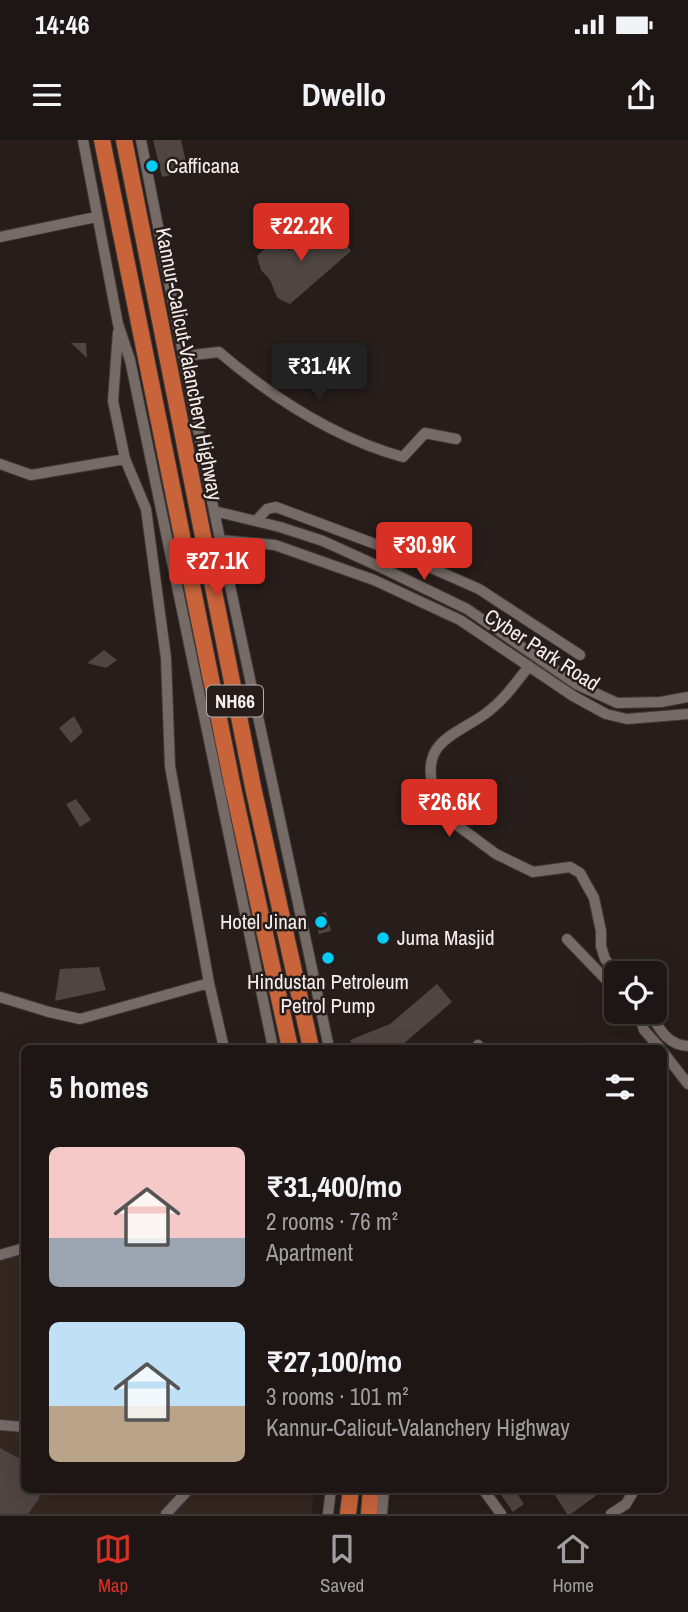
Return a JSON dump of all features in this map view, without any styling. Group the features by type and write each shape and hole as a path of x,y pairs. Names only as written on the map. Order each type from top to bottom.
{"highway":[{"name":"Kannur-Calicut-Valanchery Highway","path":"102,140 236,802 289,1045"},
{"name":"Kannur-Calicut-Valanchery Highway","path":"124,140 253,787 310,1045"},
{"path":"348,1514 351,1493"},
{"path":"369,1514 371,1493"}],"street":[{"path":"83,140 118,324 130,360 272,1045"},
{"path":"141,140 214,512 328,1045"},
{"path":"0,237 96,217"},
{"path":"118,324 113,401 125,459 146,509 166,658 170,766 222,1045"},
{"path":"184,356 219,352 259,386 351,440 376,450 403,457 425,433 456,439"},
{"path":"0,464 31,475 125,459"},
{"path":"256,521 267,509 276,507 386,548 479,589 580,655"},
{"path":"214,512 256,521 323,541 467,609 576,684 617,703 661,702 688,697"},
{"name":"Cyber Park Road","path":"221,540 275,545 374,580 460,620 606,714 627,719 688,714"},
{"path":"529,666 487,713 443,741 432,755 429,770 436,804 442,814 496,854 533,872 570,867 580,873 594,898 601,931 601,946 607,961"},
{"path":"567,939 604,968"},
{"path":"0,997 80,1019 209,983"},
{"path":"641,1024 658,1045"},
{"path":"657,1024 675,1044 688,1046"},
{"path":"667,1057 688,1084"},
{"path":"0,1255 21,1249"},
{"path":"0,1425 21,1427"},
{"path":"166,1514 185,1493"},
{"path":"328,1514 331,1493"},
{"path":"382,1514 384,1493"},
{"path":"486,1493 501,1514"},
{"path":"611,1514 626,1504 633,1493"}],"shaded area":[{"path":"21,1249 21,1493 314,1493 311,1514 0,1514 0,1255"}],"building":[{"path":"153,140 181,140 188,171 162,177"},
{"path":"316,226 327,239 335,230 351,251 290,304 277,297 270,280 261,270 257,256 270,244 280,241 289,251"},
{"path":"71,343 86,343 87,358"},
{"path":"104,650 117,660 106,668 87,663"},
{"path":"74,716 83,732 71,743 59,728"},
{"path":"76,799 91,820 80,827 66,804"},
{"path":"326,911 331,931 319,934 315,917"},
{"path":"99,967 106,990 55,1001 60,969"},
{"path":"437,984 452,1002 402,1045 352,1045 350,1040 390,1024"},
{"path":"0,1448 21,1459 21,1493 39,1493 39,1499 28,1514 0,1514"},
{"path":"500,1493 517,1493 524,1504 513,1512"},
{"path":"554,1493 600,1493 571,1514 567,1514"}],"place":[{"name":"Cafficana","path":"152,166"},
{"name":"Hotel Jinan","path":"321,922"},
{"name":"Juma Masjid","path":"383,938"},
{"name":"Hindustan Petroleum Petrol Pump","path":"328,958"}]}
